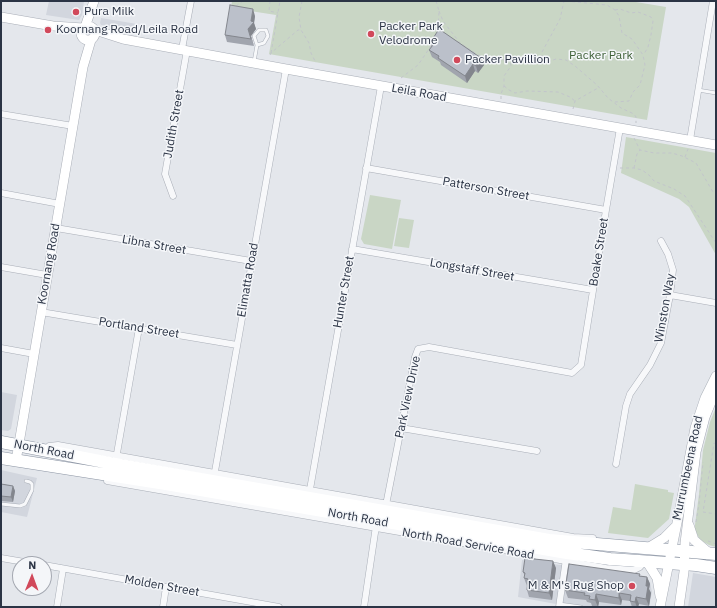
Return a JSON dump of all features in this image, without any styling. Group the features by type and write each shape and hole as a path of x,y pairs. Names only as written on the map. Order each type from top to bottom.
{"highway":[{"name":"North Road","path":"1,442 44,450 116,460 567,557 684,564 716,568"},
{"name":"North Road","path":"1,458 78,470 213,482 309,494 379,516 549,540 577,540 608,546 684,552 714,550"}],"street":[{"name":"Koornang Road","path":"16,460 94,1"},
{"name":"Judith Street","path":"173,196 165,174 185,50 190,1"},
{"path":"690,140 713,1"},
{"name":"Leila Road","path":"1,17 716,145"},
{"name":"Elimatta Road","path":"213,482 286,69"},
{"name":"Hunter Street","path":"309,494 380,86"},
{"path":"1,114 73,126"},
{"name":"Boake Street","path":"572,373 581,365 620,128"},
{"name":"Patterson Street","path":"366,168 606,210"},
{"path":"1,194 60,204"},
{"name":"Libna Street","path":"56,228 252,261"},
{"name":"Winston Way","path":"616,464 626,406 630,394 650,365 661,343 670,295 672,270 668,254 661,241"},
{"name":"Longstaff Street","path":"352,249 593,290"},
{"path":"1,267 47,275"},
{"path":"670,295 716,303"},
{"name":"Portland Street","path":"41,312 237,345"},
{"path":"116,460 139,328"},
{"path":"1,348 34,354"},
{"name":"Park View Drive","path":"364,607 379,516 394,458 415,357 418,349 429,348 572,373"},
{"name":"Murrumbeena Road","path":"661,604 695,428 705,398 716,376"},
{"name":"Murrumbeena Road","path":"679,607 684,552 698,444 705,417 716,390"},
{"path":"401,428 537,451"},
{"path":"78,470 100,480 379,516"},
{"path":"688,522 694,540 700,547 714,550"},
{"path":"646,549 664,538 676,526"},
{"path":"559,605 567,557"},
{"path":"1,558 12,560"},
{"path":"646,562 657,578 661,604"},
{"name":"Molden Street","path":"52,567 266,606 279,607"},
{"path":"57,607 63,569"},
{"path":"163,607 166,587"}],"lane":[{"path":"254,62 257,45 254,36 259,30 266,30 268,36 264,42 257,45"},
{"path":"698,90 716,93"},
{"path":"1,504 20,506 25,504 32,490 32,484 26,481"},
{"path":"559,605 580,607"}],"path":[{"path":"235,6 243,1"},
{"path":"270,1 269,10 278,13"},
{"path":"280,1 270,54 298,30 301,30"},
{"path":"302,1 299,17 301,30 309,43 311,53 316,63"},
{"path":"542,59 542,52 560,19 564,1 607,6 615,10 619,16 622,33 632,39 644,55 645,65 640,85 633,92 629,101 614,102"},
{"path":"437,2 443,21 460,43 478,55 510,62 525,62 542,59 547,62 556,59 566,60 575,66 608,98 621,108 634,114 636,118 634,140 640,150 654,153 672,153 696,163 713,192 716,193"},
{"path":"615,10 620,9 638,12 651,17 653,21 651,35 644,55"},
{"path":"438,31 439,11"},
{"path":"401,78 418,65 431,46"},
{"path":"500,107 501,94 504,86 504,76 511,66 510,62"},
{"path":"504,86 515,93 528,91 554,92 575,101"},
{"path":"573,108 575,101 599,88"},
{"path":"685,158 690,140"},
{"path":"634,168 637,154 640,150"},
{"path":"613,167 642,170 654,180 685,196 716,243"},
{"path":"716,444 714,443 703,512 716,514"},
{"path":"696,527 704,456"},
{"path":"704,539 714,550"}],"shaded area":[{"path":"49,1 84,1 82,15 79,20 46,15"},
{"path":"101,18 137,24 136,30 101,25"},
{"path":"1,392 17,395 11,429 8,431 1,430"},
{"path":"1,470 37,478 27,517 1,512"},
{"path":"522,560 645,576 650,582 652,592 649,607 572,607 518,597"},
{"path":"693,573 716,577 716,607 688,607"}],"green space":[{"name":"Packer Park","path":"232,1 630,1 666,7 647,120 269,54 276,15 231,8"},
{"path":"626,137 716,153 716,255 689,207 679,199 621,173"},
{"path":"370,195 401,200 392,249 364,244 361,239"},
{"path":"399,218 414,220 409,248 394,246"},
{"path":"716,407 716,547 700,540 695,530 695,525 703,450 710,422"},
{"path":"635,484 668,490 668,492 674,493 669,519 648,538 608,533 613,507 631,510"}],"building":[{"path":"230,5 253,9 251,21 254,22 248,29 251,39 225,35"},
{"name":"Packer Pavillion","path":"439,29 481,58 476,66 473,64 465,76 438,58 439,56 429,50 433,45 430,43"},
{"path":"1,484 13,486 11,497 1,496"},
{"path":"525,558 553,561 549,593 527,590 528,579 524,578 525,573 523,572"},
{"path":"569,564 640,574 639,576 647,577 646,586 648,586 646,599 636,597 635,602 630,601 631,595 619,593 619,598 596,594 595,600 589,599 590,596 584,595 585,593 565,590"}],"place":[{"name":"Pura Milk","path":"76,12"},
{"name":"Koornang Road/Leila Road","path":"48,30"},
{"name":"Packer Park Velodrome","path":"371,34"},
{"name":"Packer Pavillion","path":"457,60"},
{"name":"M & M's Rug Shop","path":"632,586"}]}
